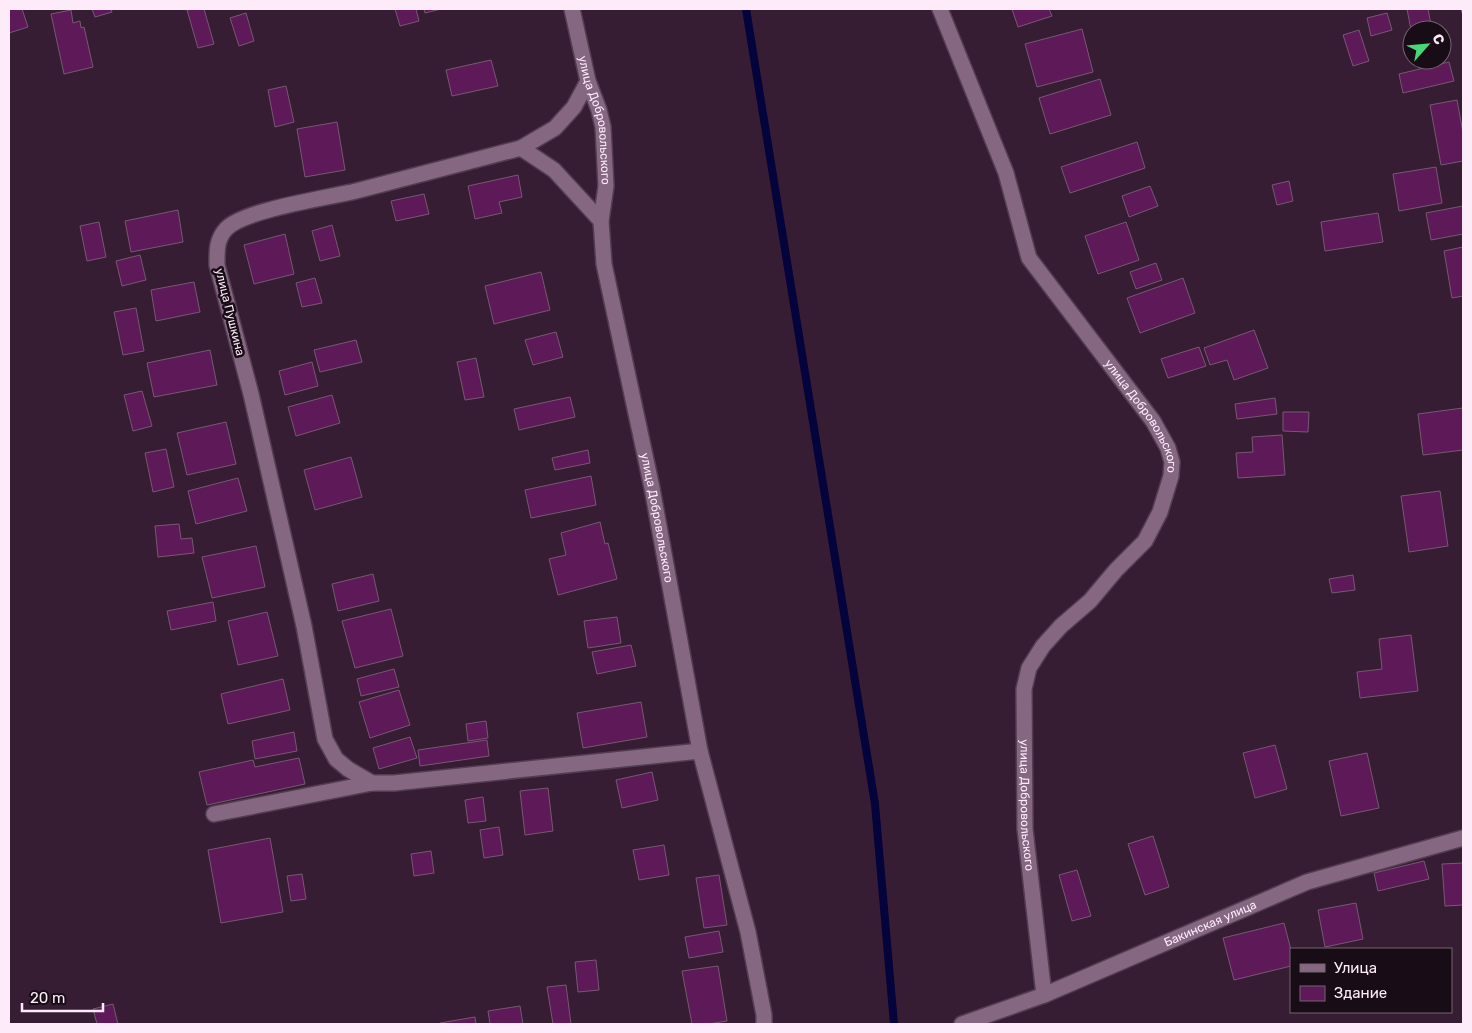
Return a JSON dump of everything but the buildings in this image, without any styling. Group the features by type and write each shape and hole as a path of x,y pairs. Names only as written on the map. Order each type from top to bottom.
{"street":[{"name":"улица Добровольского","path":"572,9 588,82 599,110 603,127 606,186 601,221 604,264 652,488 700,751 748,932 764,1015 764,1024"},
{"name":"улица Добровольского","path":"940,9 1006,173 1029,258 1153,421 1168,448 1172,462 1171,476 1160,512 1144,541 1090,601 1061,626 1043,646 1029,668 1024,689 1025,829 1044,995"},
{"name":"улица Пушкина","path":"372,783 348,769 336,759 325,739 302,616 251,394 218,265 217,243 226,228 242,219 265,211 355,191 521,148 555,128 574,107 588,82"},
{"path":"521,148 554,170 601,221"},
{"path":"214,814 372,783 394,783 700,751"},
{"name":"Бакинская улица","path":"962,1024 990,1019 1307,882 1463,838"}],"path":[{"path":"1462,9 1463,13"}],"waterway":[{"path":"746,9 875,804 894,1024"}]}
